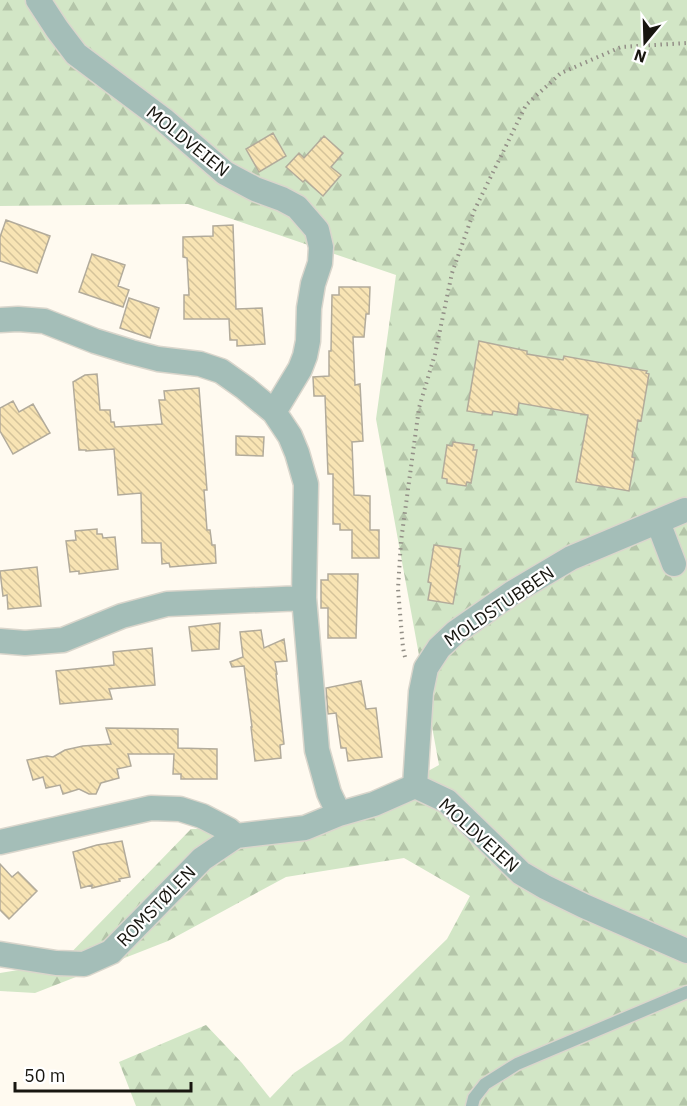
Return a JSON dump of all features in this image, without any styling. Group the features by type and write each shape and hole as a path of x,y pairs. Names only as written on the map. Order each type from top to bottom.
{"street":[{"name":"MOLDVEIEN","path":"38,0 76,54 164,120 225,173 297,207 317,230 321,247 320,263 313,284 309,308 305,356 300,369 274,412"},
{"path":"0,320 44,321 131,352 158,359 200,364 221,371 274,412 290,436 306,484 304,598 317,750 329,793 339,814 374,804 415,786"},
{"name":"MOLDSTUBBEN","path":"415,786 421,692 426,668 439,648 456,632 512,593 571,558 684,510"},
{"path":"658,522 674,564"},
{"path":"0,641 25,643 63,640 122,616 167,604 304,598"},
{"name":"MOLDVEIEN","path":"415,786 447,801 521,873 545,888 687,951"},
{"path":"0,842 151,808 180,810 202,816 230,830 236,836"},
{"name":"ROMSTØLEN","path":"0,954 56,963 84,964 111,952 202,859 236,836 305,828 339,814"}],"lane":[{"path":"472,1106 474,1098 485,1084 517,1064 687,992"}],"path":[{"path":"406,660 398,589 404,510 419,408 435,354 452,273 474,211 526,105 561,73 621,47 687,43"}],"green space":[{"path":"0,0 687,0 687,1106 136,1106 119,1062 206,1025 242,1063 270,1098 294,1073 342,1041 447,939 470,896 404,858 286,877 168,941 35,993 0,991 0,973 61,963 191,829 330,825 439,765 376,419 396,275 188,204 0,206"}],"building":[{"path":"273,133 286,156 259,172 246,149"},
{"path":"324,136 343,153 331,167 341,175 323,196 286,167 299,153 304,158"},
{"path":"6,220 50,236 37,273 0,261 0,237"},
{"path":"233,225 236,309 262,308 265,344 237,346 237,340 230,340 229,319 184,319 184,295 189,295 187,258 183,257 183,237 213,236 213,226"},
{"path":"92,254 125,265 118,286 129,290 123,307 79,292"},
{"path":"339,287 370,287 369,314 366,314 364,337 353,337 355,385 360,384 363,441 352,442 354,495 370,496 370,530 379,530 379,558 352,558 352,530 340,530 340,524 333,524 333,474 328,474 325,396 314,396 313,377 329,376 332,295 339,295"},
{"path":"129,298 159,308 150,338 120,328"},
{"path":"479,341 527,351 527,354 563,360 564,356 647,371 646,373 649,374 641,421 638,420 632,457 635,458 629,491 576,482 588,415 519,403 517,415 493,411 492,415 467,411"},
{"path":"97,374 100,410 110,410 111,422 114,422 115,427 162,424 159,400 165,400 164,391 199,388 207,490 204,490 207,530 210,530 212,545 215,545 216,563 170,567 169,563 162,564 161,543 142,543 141,493 118,495 114,449 79,450 73,382 85,375"},
{"path":"13,401 19,412 33,404 50,433 13,454 0,431 0,408"},
{"path":"236,436 264,437 263,456 236,455"},
{"path":"453,442 474,445 473,450 477,450 471,483 467,482 466,486 447,483 447,479 442,478 447,445 452,446"},
{"path":"97,529 97,534 102,534 103,538 115,537 118,569 79,574 79,571 70,572 66,541 76,540 75,531"},
{"path":"434,545 461,549 453,604 428,600 431,583 428,582"},
{"path":"37,567 41,606 8,609 7,595 3,596 0,571"},
{"path":"328,574 358,574 356,638 328,638 328,608 321,608 321,580 328,580"},
{"path":"220,623 219,649 192,651 189,627"},
{"path":"261,630 264,648 284,639 287,661 275,662 284,744 280,745 281,758 255,761 244,666 232,667 230,662 243,657 240,632"},
{"path":"152,648 155,685 109,689 112,699 60,704 56,671 114,665 113,652"},
{"path":"361,681 366,709 376,708 382,757 348,761 346,748 341,748 336,713 328,714 326,688"},
{"path":"106,728 178,729 178,748 217,749 217,779 181,779 181,774 173,774 174,754 128,754 131,766 117,769 119,778 101,783 96,794 89,794 79,789 63,794 60,785 46,788 43,777 33,780 27,760 53,757 65,750 83,746 111,744"},
{"path":"122,841 130,877 92,888 92,885 81,888 73,852"},
{"path":"0,864 12,877 18,872 37,891 9,919 0,910"}]}
